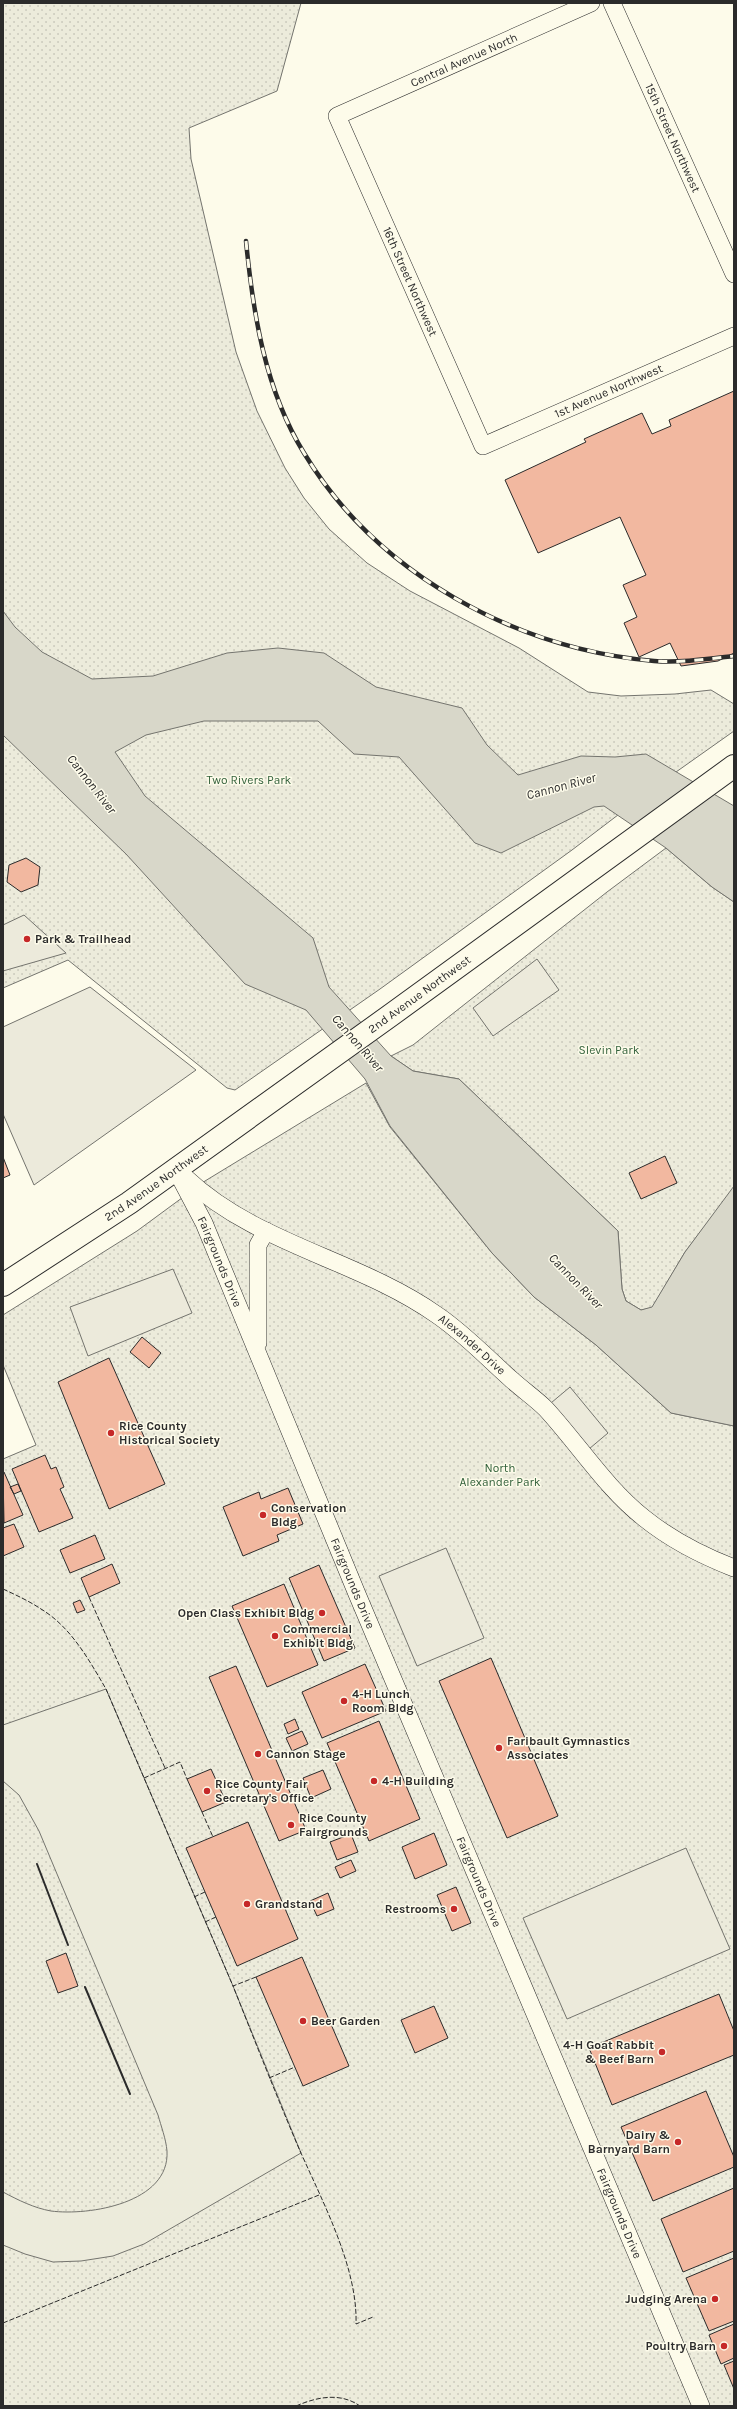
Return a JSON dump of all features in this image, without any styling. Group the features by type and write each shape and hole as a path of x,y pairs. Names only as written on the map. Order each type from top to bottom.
{"street":[{"name":"Central Avenue North","path":"338,116 591,3"},
{"name":"15th Street Northwest","path":"612,3 734,274"},
{"name":"16th Street Northwest","path":"338,116 483,446"},
{"name":"1st Avenue Northwest","path":"483,446 734,336"},
{"name":"2nd Avenue Northwest","path":"3,1285 78,1237 391,1015 734,766"},
{"name":"Alexander Drive","path":"175,1168 216,1205 266,1231 391,1288 438,1315 482,1350 519,1387 545,1408 622,1498 645,1520 694,1550 734,1568"},
{"name":"Fairgrounds Drive","path":"175,1168 204,1223 259,1358 701,2406"},
{"name":"Fairgrounds Drive","path":"259,1358 257,1321 258,1245 266,1231"}],"green space":[{"name":"Two Rivers Park","path":"3,3 301,3 277,91 189,128 191,159 236,352 257,411 285,468 304,498 329,529 367,563 410,591 519,648 588,692 621,696 675,694 711,690 734,704 734,731 652,789 572,850 380,989 235,1090 227,1088 68,960 3,988"},
{"name":"Slevin Park","path":"666,848 712,887 734,902 734,1188 685,1252 652,1308 641,1310 626,1301 622,1289 618,1231 459,1079 413,1071 391,1056 413,1045 607,892"},
{"name":"Rice County Fairgrounds","path":"366,1083 390,1127 492,1253 534,1297 596,1345 671,1413 734,1426 734,2406 3,2406 3,1459 36,1445 3,1365 3,1315 137,1231 205,1181"},
{"path":"106,1689 233,1986 301,2153 144,2244 113,2256 81,2261 53,2262 25,2254 3,2245 3,2192 32,2206 51,2211 86,2211 105,2208 142,2194 155,2183 164,2169 167,2151 165,2137 158,2115 39,1831 19,1795 3,1781 3,1725"}],"shaded area":[{"name":"Park & Trailhead","path":"24,915 66,953 3,971 3,925"},
{"path":"537,959 559,990 493,1036 473,1008"},
{"path":"90,987 196,1070 34,1185 3,1114 3,1027"},
{"path":"173,1269 192,1313 88,1356 70,1307"},
{"path":"570,1387 608,1433 583,1454 545,1408"},
{"path":"446,1548 484,1638 417,1666 379,1576"},
{"path":"686,1848 730,1949 567,2019 523,1918"}],"water":[{"name":"Cannon River","path":"3,611 15,627 42,652 92,679 153,676 227,653 278,648 324,653 376,687 462,708 487,745 518,775 581,756 615,757 646,754 734,806 734,902 712,887 666,848 604,806 594,807 501,853 475,843 399,757 354,754 318,721 204,721 146,735 115,752 145,796 313,938 329,987 391,1056 413,1071 459,1079 618,1231 622,1289 626,1301 641,1310 652,1307 685,1252 734,1186 734,1426 671,1413 596,1345 534,1297 492,1253 390,1126 365,1079 306,1010 245,984 126,854 3,735"}],"building":[{"path":"734,391 734,653 718,661 681,666 670,643 639,657 624,623 637,617 623,585 646,575 620,517 538,553 505,480 586,442 584,439 642,413 652,434 671,426 669,420"},
{"path":"26,858 40,867 38,885 21,892 7,882 9,865"},
{"path":"665,1156 677,1183 641,1199 629,1173"},
{"path":"3,1157 10,1175 3,1178"},
{"path":"142,1337 161,1353 149,1368 130,1352"},
{"name":"Rice County Historical Society","path":"109,1358 165,1484 109,1509 58,1382"},
{"path":"45,1455 51,1469 56,1467 64,1487 60,1489 73,1518 39,1532 12,1469"},
{"path":"4,1472 23,1515 4,1523 3,1473"},
{"path":"18,1484 21,1491 14,1494 10,1487"},
{"name":"Conservation Bldg","path":"288,1488 303,1524 277,1535 279,1541 243,1556 223,1507 259,1492 261,1499"},
{"path":"14,1524 24,1547 3,1556 3,1528"},
{"path":"95,1535 105,1559 70,1573 60,1550"},
{"path":"112,1564 120,1583 89,1597 81,1578"},
{"name":"Open Class Exhibit Bldg","path":"319,1565 355,1648 324,1661 289,1578"},
{"name":"Commercial Exhibit Bldg","path":"284,1584 318,1665 267,1687 232,1606"},
{"path":"80,1600 85,1610 77,1613 73,1603"},
{"name":"Faribault Gymnastics Associates","path":"491,1658 558,1816 507,1838 439,1681"},
{"name":"4-H Lunch Room Bldg","path":"365,1664 386,1711 322,1738 302,1692"},
{"name":"Cannon Stage","path":"236,1666 306,1830 279,1841 209,1677"},
{"path":"295,1719 299,1729 288,1734 284,1724"},
{"name":"4-H Building","path":"379,1721 420,1819 369,1841 327,1743"},
{"path":"302,1731 308,1744 292,1751 286,1738"},
{"name":"Rice County Fair Secretary's Office","path":"211,1769 226,1802 202,1812 187,1779"},
{"path":"323,1770 331,1789 311,1798 303,1778"},
{"name":"Grandstand","path":"248,1822 298,1939 237,1966 186,1848"},
{"path":"434,1833 447,1865 415,1879 402,1847"},
{"path":"351,1834 358,1852 337,1860 330,1842"},
{"path":"351,1860 356,1871 340,1878 335,1867"},
{"name":"Restrooms","path":"456,1887 471,1923 452,1931 437,1895"},
{"path":"328,1893 334,1909 317,1916 310,1901"},
{"path":"66,1953 78,1986 58,1993 46,1961"},
{"name":"Beer Garden","path":"302,1957 349,2066 303,2086 256,1977"},
{"name":"4-H Goat Rabbit & Beef Barn","path":"719,1994 734,2031 734,2055 612,2105 589,2048"},
{"path":"434,2006 448,2038 415,2053 401,2020"},
{"name":"Dairy & Barnyard Barn","path":"706,2091 734,2157 734,2167 653,2201 621,2127"},
{"path":"734,2188 734,2251 683,2272 661,2219"},
{"name":"Judging Arena","path":"734,2258 734,2321 709,2331 686,2278"},
{"name":"Poultry Barn","path":"734,2324 734,2358 721,2364 709,2335"},
{"path":"734,2361 734,2389 724,2365"}],"railway":[{"path":"246,241 257,323 270,377 279,403 304,453 334,496 370,535 410,569 455,598 502,622 551,640 602,654 654,661 684,661 734,656"}],"fence":[{"path":"3,1589 22,1598 52,1616 78,1645 106,1689 233,1986"},
{"path":"89,1597 165,1768"},
{"path":"144,1778 180,1762 187,1779"},
{"path":"202,1812 213,1837"},
{"path":"194,1897 205,1892"},
{"path":"205,1922 216,1917"},
{"path":"256,1977 233,1986 297,2144 336,2232 351,2279 355,2302 356,2324 373,2317"},
{"path":"269,2078 295,2067"},
{"path":"3,2323 319,2195"},
{"path":"296,2406 312,2400 328,2397 345,2399 360,2406"}],"wall":[{"path":"37,1864 68,1945"},
{"path":"85,1987 130,2094"}],"place":[{"name":"Park & Trailhead","path":"27,939"},
{"name":"Rice County Historical Society","path":"111,1433"},
{"name":"Conservation Bldg","path":"263,1515"},
{"name":"Open Class Exhibit Bldg","path":"322,1613"},
{"name":"Commercial Exhibit Bldg","path":"275,1636"},
{"name":"4-H Lunch Room Bldg","path":"344,1701"},
{"name":"Faribault Gymnastics Associates","path":"499,1748"},
{"name":"Cannon Stage","path":"258,1754"},
{"name":"4-H Building","path":"374,1781"},
{"name":"Rice County Fair Secretary's Office","path":"207,1791"},
{"name":"Rice County Fairgrounds","path":"291,1825"},
{"name":"Grandstand","path":"247,1904"},
{"name":"Restrooms","path":"454,1909"},
{"name":"Beer Garden","path":"303,2021"},
{"name":"4-H Goat Rabbit & Beef Barn","path":"662,2052"},
{"name":"Dairy & Barnyard Barn","path":"678,2142"},
{"name":"Judging Arena","path":"715,2299"},
{"name":"Poultry Barn","path":"724,2346"}],"park label":[{"name":"North Alexander Park","path":"500,1475"}]}
